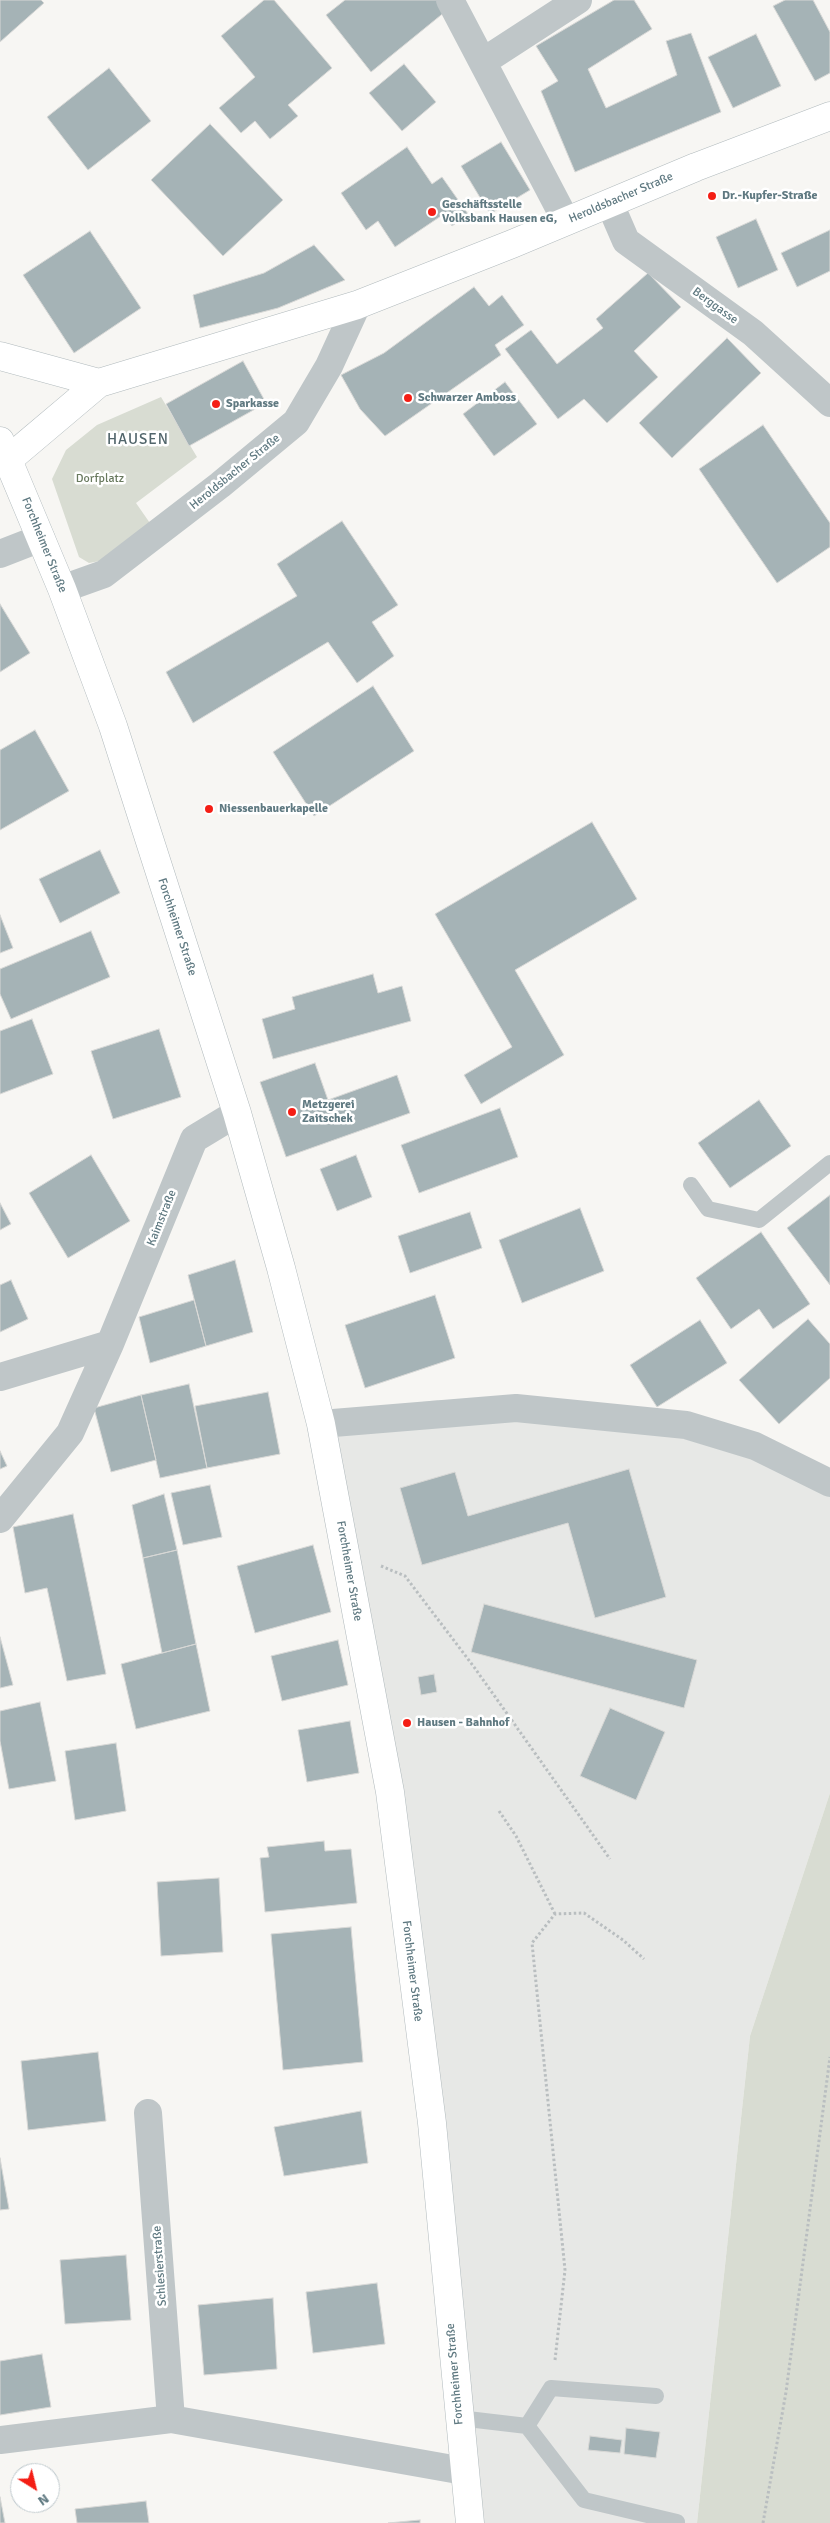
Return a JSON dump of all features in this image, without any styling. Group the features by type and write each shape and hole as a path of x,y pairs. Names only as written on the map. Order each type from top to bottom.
{"street":[{"path":"450,0 484,61 566,221"},
{"path":"484,61 578,0"},
{"name":"Heroldsbacher Straße","path":"4,450 99,383 357,305 610,204 696,167 830,116"},
{"name":"Berggasse","path":"610,204 626,241 753,333 830,403"},
{"name":"Heroldsbacher Straße","path":"62,589 104,574 220,485 296,422 329,366 357,305"},
{"path":"0,356 99,383"},
{"name":"Forchheimer Straße","path":"4,450 62,589 113,726 237,1113 281,1268 321,1424 390,1792 432,2123 470,2523"},
{"path":"0,554 41,538"},
{"name":"Kaimstraße","path":"0,1519 70,1432 110,1344 194,1139 237,1113"},
{"path":"0,1377 110,1344"},
{"path":"321,1424 516,1408 686,1425 755,1446 830,1483"},
{"name":"Schlesierstraße","path":"148,2113 171,2419"},
{"path":"0,2440 171,2419 464,2472"}],"lane":[{"path":"691,1185 708,1209 759,1220 830,1164"},
{"path":"527,2426 551,2388 656,2396"},
{"path":"459,2418 527,2426 584,2500 677,2522"}],"path":[{"path":"346,1551 405,1576 474,1667 610,1859"},
{"path":"500,1811 516,1836 555,1914"},
{"path":"551,2388 565,2270 532,1943 555,1914 584,1913 623,1940 644,1959"},
{"path":"763,2523 786,2392 830,2057"},
{"path":"826,2085 830,2088"}],"shaded area":[{"path":"437,1400 576,1408 717,1434 830,1482 830,1793 750,2036 697,2523 476,2523 433,2119 322,1415"}],"green space":[{"name":"Dorfplatz","path":"161,397 197,457 136,503 152,526 105,560 89,563 79,557 52,479 66,450 97,425"},
{"path":"830,1793 830,2523 697,2523 750,2036"}],"building":[{"path":"0,0 41,0 44,3 0,42"},
{"path":"264,0 274,0 332,68 288,105 298,116 270,139 255,121 241,133 219,108 255,77 221,36"},
{"path":"345,0 438,0 446,11 371,72 326,15"},
{"path":"614,0 634,0 652,29 588,69 606,108 677,75 666,41 691,33 721,112 575,172 541,91 558,81 536,46"},
{"path":"785,0 813,0 830,32 830,73 815,81 773,6"},
{"path":"756,34 781,86 733,108 708,57"},
{"path":"404,64 436,102 402,131 369,93"},
{"path":"109,68 151,121 88,170 47,117"},
{"path":"210,124 283,200 223,256 151,180"},
{"path":"501,142 530,190 490,214 461,166"},
{"path":"407,147 432,184 442,177 468,214 452,226 444,214 395,247 378,221 366,230 341,193"},
{"path":"756,219 778,270 738,288 716,237"},
{"path":"830,230 830,271 797,287 781,253"},
{"path":"90,231 141,308 74,353 23,275"},
{"path":"314,245 345,280 278,308 200,328 193,295 264,273"},
{"path":"648,273 681,307 634,351 658,377 607,423 584,399 558,419 505,349 531,330 557,364 603,328 596,319"},
{"path":"474,287 489,306 502,295 524,325 495,345 501,355 385,436 360,409 341,375 384,353"},
{"path":"727,338 761,373 672,458 639,423"},
{"name":"Sparkasse","path":"243,361 266,403 189,446 166,404"},
{"path":"505,382 537,424 494,456 463,414"},
{"path":"763,425 830,523 830,547 777,583 699,469"},
{"path":"342,521 398,605 372,622 394,656 357,683 328,642 193,723 166,672 297,596 277,564"},
{"path":"0,604 30,653 0,672"},
{"path":"373,686 414,751 314,816 273,752"},
{"path":"35,730 69,791 0,830 0,750"},
{"path":"592,822 637,899 515,970 564,1055 481,1104 464,1075 512,1047 435,914"},
{"path":"100,850 120,893 60,923 39,879"},
{"path":"0,915 13,948 0,953"},
{"path":"91,931 110,977 11,1019 0,994 0,969"},
{"path":"373,974 378,993 402,986 411,1021 273,1059 262,1019 295,1009 292,997"},
{"path":"32,1019 53,1074 0,1094 0,1031"},
{"path":"159,1029 181,1097 113,1119 91,1051"},
{"path":"315,1063 328,1100 397,1075 410,1113 286,1157 260,1082"},
{"path":"759,1100 791,1146 730,1188 698,1143"},
{"path":"500,1108 518,1157 419,1193 401,1145"},
{"path":"91,1155 130,1221 68,1258 29,1193"},
{"path":"356,1155 372,1197 337,1211 320,1169"},
{"path":"830,1195 830,1285 787,1228"},
{"path":"0,1203 11,1224 0,1230"},
{"path":"580,1208 604,1271 522,1303 499,1240"},
{"path":"470,1212 482,1248 410,1273 398,1236"},
{"path":"761,1232 810,1304 773,1329 759,1309 731,1329 696,1278"},
{"path":"235,1260 253,1332 206,1346 188,1275"},
{"path":"11,1280 28,1319 0,1332 0,1285"},
{"path":"435,1295 455,1358 365,1388 345,1325"},
{"path":"194,1300 206,1346 150,1363 139,1317"},
{"path":"808,1319 830,1344 830,1378 779,1424 739,1380"},
{"path":"700,1320 727,1363 657,1407 630,1365"},
{"path":"189,1384 207,1468 160,1478 141,1395"},
{"path":"268,1392 280,1454 207,1468 195,1406"},
{"path":"141,1395 156,1460 111,1472 94,1408"},
{"path":"0,1451 7,1466 0,1469"},
{"path":"629,1469 666,1597 595,1618 568,1523 422,1565 400,1488 455,1472 468,1516"},
{"path":"210,1485 222,1537 183,1545 171,1493"},
{"path":"164,1494 177,1550 143,1558 132,1505"},
{"path":"73,1514 106,1674 67,1681 47,1588 25,1593 13,1527"},
{"path":"313,1545 331,1612 255,1633 237,1566"},
{"path":"177,1550 196,1644 162,1653 143,1558"},
{"path":"484,1604 697,1660 684,1708 471,1652"},
{"path":"0,1637 13,1685 0,1688"},
{"path":"338,1640 348,1685 282,1701 271,1656"},
{"path":"196,1644 210,1711 136,1729 121,1664"},
{"path":"434,1674 437,1692 421,1695 418,1677"},
{"path":"40,1702 56,1781 9,1789 0,1741 0,1711"},
{"path":"610,1708 665,1732 636,1800 580,1776"},
{"path":"350,1721 359,1773 307,1782 298,1730"},
{"path":"116,1743 126,1811 75,1820 65,1751"},
{"path":"324,1841 325,1851 351,1849 357,1903 265,1912 260,1858 269,1857 267,1847"},
{"path":"219,1878 223,1952 161,1956 157,1882"},
{"path":"351,1927 363,2062 283,2070 271,1934"},
{"path":"98,2052 106,2121 28,2130 21,2061"},
{"path":"361,2111 368,2163 284,2176 274,2127"},
{"path":"0,2158 9,2209 0,2210"},
{"path":"126,2255 131,2320 65,2324 60,2260"},
{"path":"377,2283 385,2344 313,2353 306,2292"},
{"path":"273,2298 277,2369 204,2375 198,2305"},
{"path":"42,2354 51,2407 0,2415 0,2361"},
{"path":"626,2428 660,2432 656,2458 624,2454"},
{"path":"590,2436 622,2440 620,2453 588,2450"},
{"path":"0,2497 5,2523 0,2523"},
{"path":"146,2501 149,2523 77,2523 75,2509"},
{"path":"420,2520 420,2523 388,2523"}],"place":[{"name":"Dr.-Kupfer-Straße","path":"712,196"},
{"name":"Geschäftsstelle Volksbank Hausen eG,","path":"432,212"},
{"name":"Schwarzer Amboss","path":"408,398"},
{"name":"Sparkasse","path":"216,404"},
{"name":"Niessenbauerkapelle","path":"209,809"},
{"name":"Metzgerei Zaitschek","path":"292,1112"},
{"name":"Hausen - Bahnhof","path":"407,1723"}],"district":[{"name":"HAUSEN","path":"138,440"}]}
